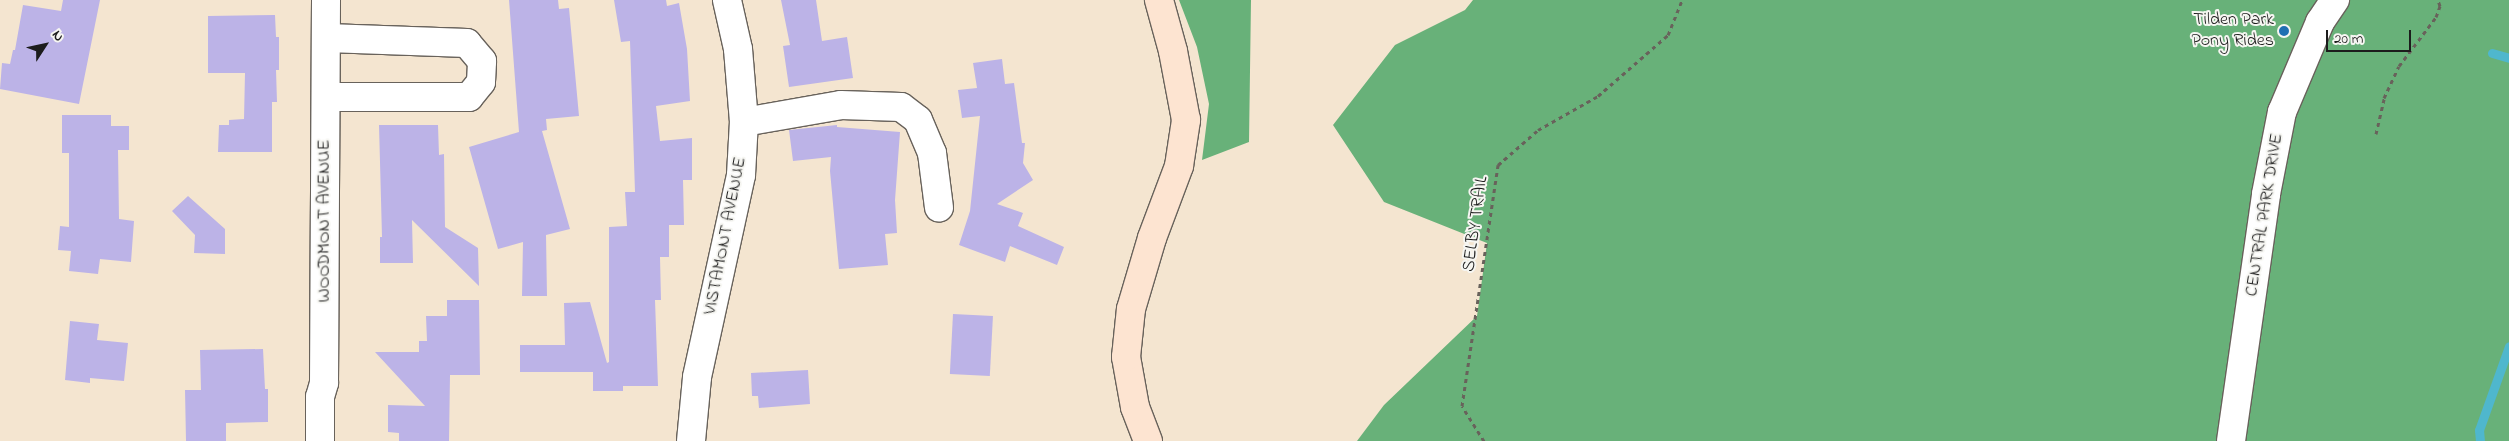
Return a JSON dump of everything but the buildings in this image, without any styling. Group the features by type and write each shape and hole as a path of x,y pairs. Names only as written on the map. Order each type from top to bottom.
{"street":[{"name":"WOODMONT AVENUE","path":"320,441 320,397 324,383 326,0"},
{"name":"VISTAMONT AVENUE","path":"691,441 697,377 741,175 744,122 738,49 728,0"},
{"path":"1148,441 1135,407 1126,357 1131,309 1152,238 1179,166 1186,120 1173,50 1159,0"},
{"name":"CENTRAL PARK DRIVE","path":"2231,441 2266,194 2282,112 2320,22 2335,0"},
{"path":"326,97 468,97 481,82 482,61 467,43 327,38"},
{"path":"744,122 841,105 901,107 918,120 932,153 939,208"}],"path":[{"name":"SELBY TRAIL","path":"1484,441 1462,406 1498,165 1538,130 1598,96 1668,35 1682,0"},
{"path":"2376,134 2384,98 2399,66 2436,16 2439,1"}],"green space":[{"path":"1179,0 1251,0 1249,142 1202,160 1209,104 1197,47"},
{"path":"1473,0 2509,0 2509,441 1357,441 1384,405 1477,316 1487,243 1384,202 1333,125 1395,45 1465,10"}],"waterway":[{"path":"2492,53 2509,58"},
{"path":"2480,441 2479,430 2509,346"}],"place":[{"name":"Tilden Park Pony Rides","path":"2284,31"}]}
